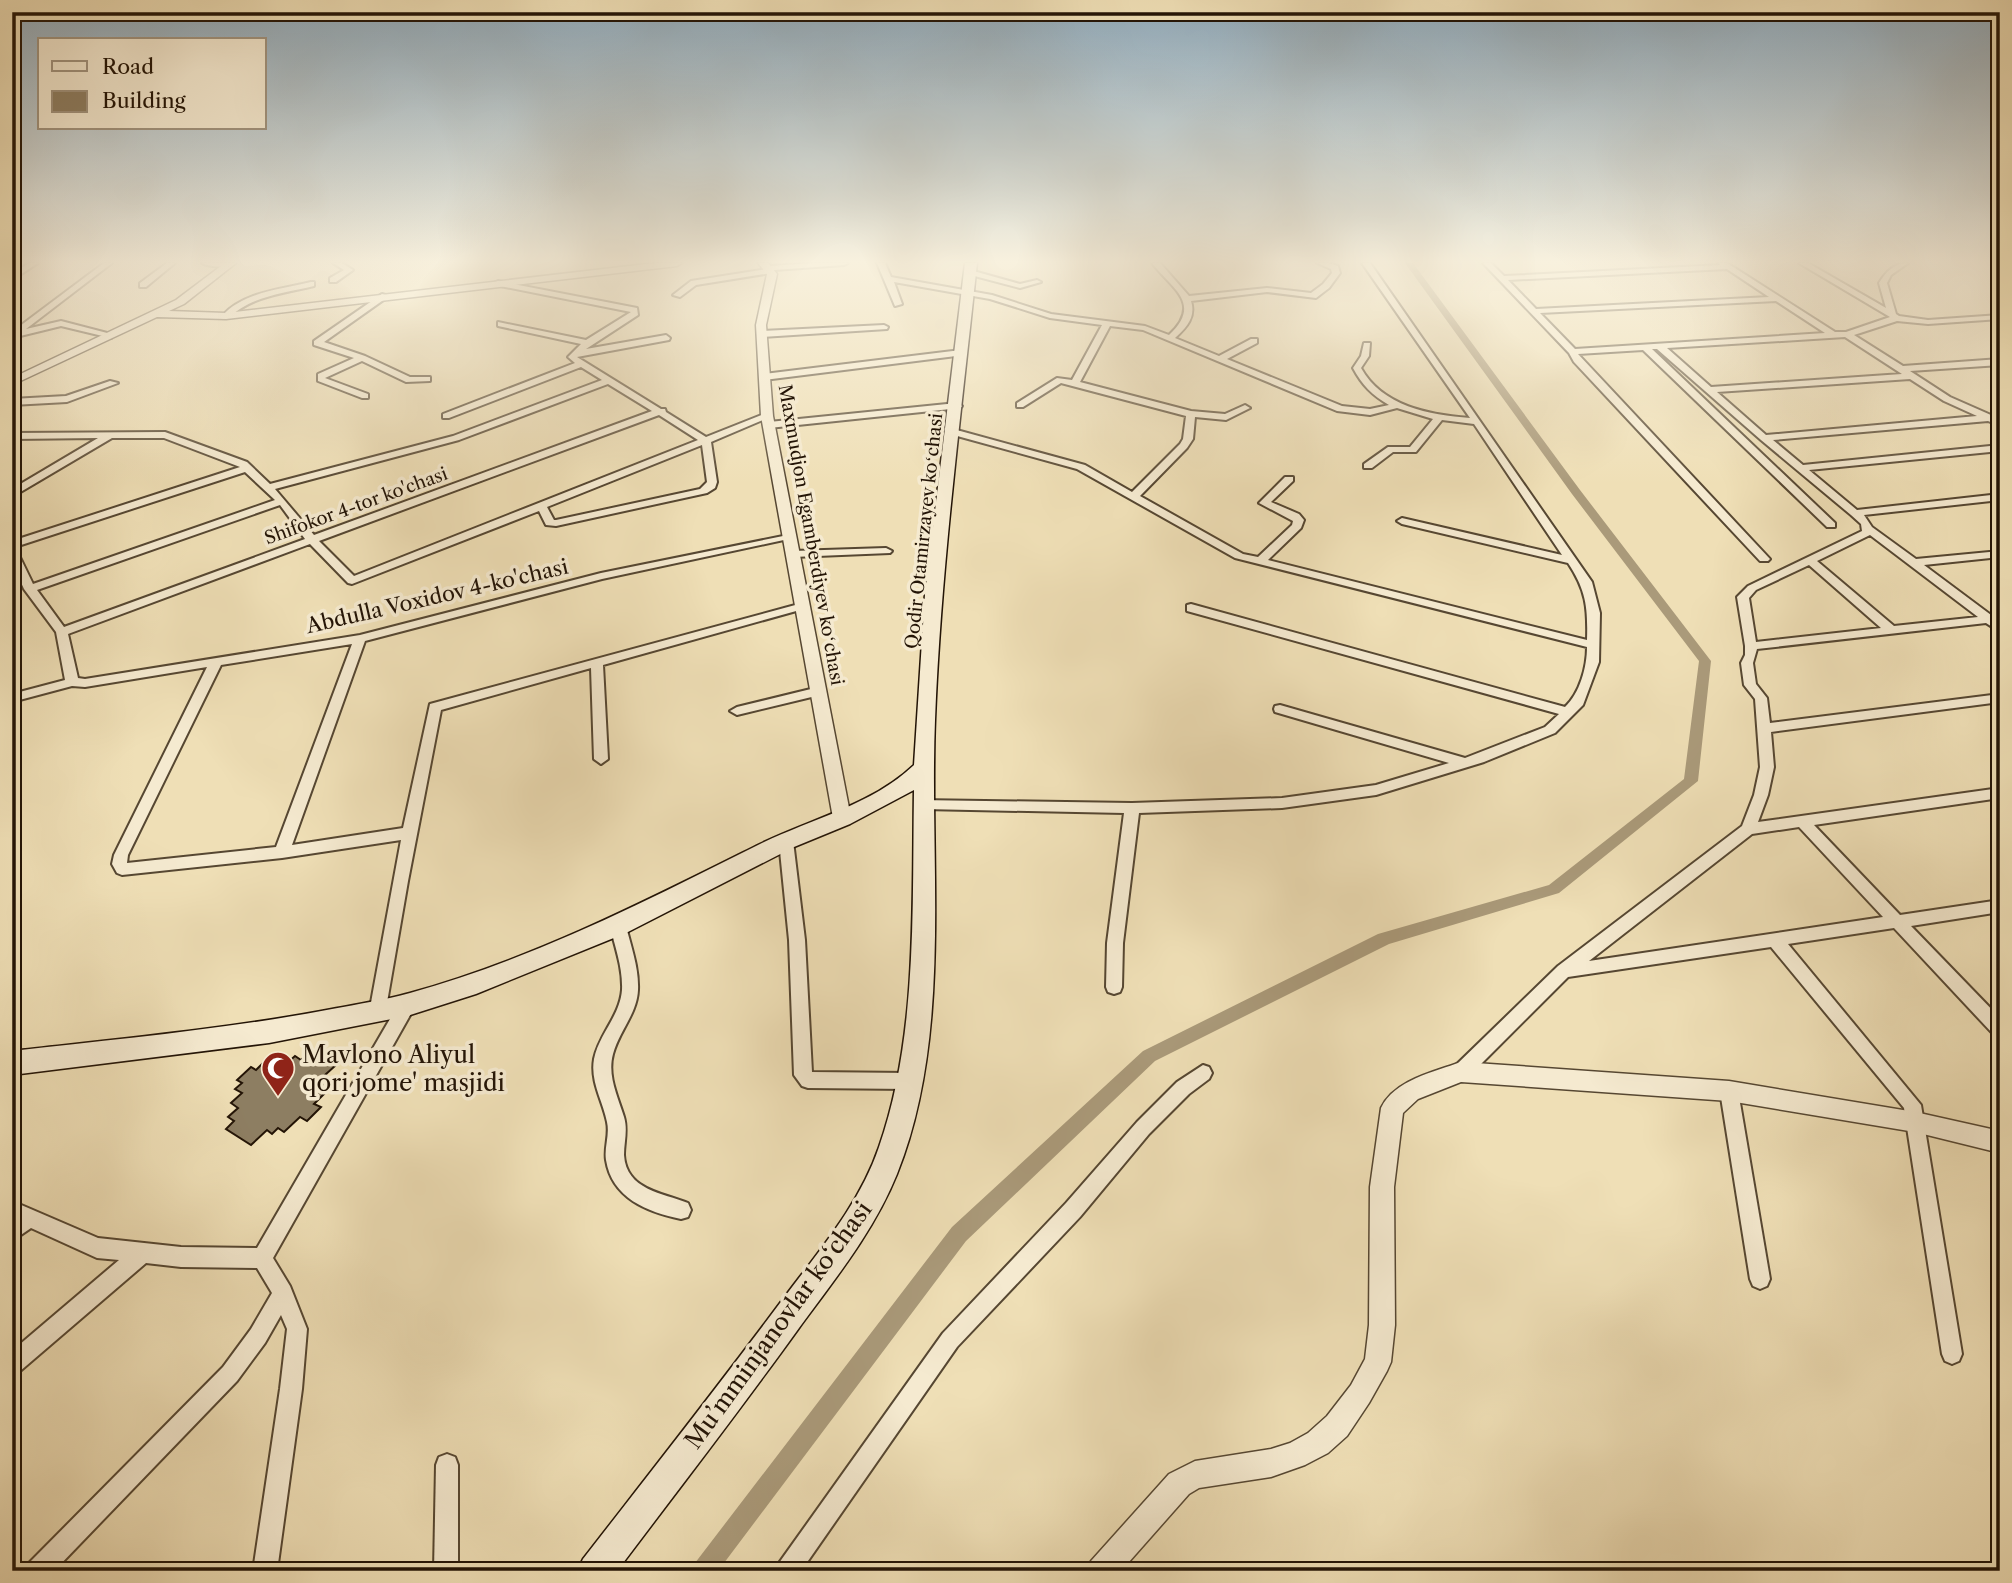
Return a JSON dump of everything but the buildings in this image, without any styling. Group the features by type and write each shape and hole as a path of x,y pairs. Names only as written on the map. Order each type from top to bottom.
{"main road":[{"name":"Qodir Otamirzayev koʻchasi","path":"923,804 934,594 963,337"},
{"path":"12,1063 269,1032 378,1008 407,1005 476,984 618,926 786,841 842,818 904,787 924,768"},
{"name":"Mu’mminjanovlar ko‘chasi","path":"595,1571 743,1379 859,1221 891,1154 909,1081 923,977 923,804"}],"street":[{"path":"12,382 106,337"},
{"path":"326,337 317,343 362,358 409,380 416,382 427,379"},
{"path":"559,337 587,343"},
{"path":"542,507 550,523 556,523 703,491 711,486 706,442 662,411 572,358 596,337"},
{"name":"Maxmudjon Egamberdiyev koʻchasi","path":"761,337 768,421 842,818"},
{"path":"1075,383 1100,337"},
{"path":"1167,337 1327,405 1370,412 1398,405"},
{"path":"923,804 1132,808 1282,803 1376,790 1466,763 1550,730 1578,702 1593,662 1591,598 1573,561 1418,337"},
{"path":"1559,337 1577,360 1764,559"},
{"path":"1573,352 1803,337"},
{"path":"1851,337 1972,413 2000,423"},
{"path":"575,353 666,338"},
{"path":"1220,359 1254,341"},
{"path":"1367,345 1365,356 1358,363 1358,372 1377,392 1398,405 1437,419 1475,421"},
{"path":"1652,346 1709,390 1855,513 1868,528 1994,618 2000,628"},
{"path":"1652,346 1831,525"},
{"path":"764,377 961,353"},
{"path":"362,358 321,376 321,379 365,396"},
{"path":"1900,369 2000,362"},
{"path":"446,416 583,363"},
{"path":"1709,390 1911,376"},
{"path":"268,488 456,438 610,380"},
{"path":"1020,405 1056,380 1191,414 1226,417 1245,408"},
{"path":"12,402 67,399 113,383"},
{"path":"12,436 165,435 247,468 282,501 313,541 352,581 706,442 768,421 957,406"},
{"name":"Shifokor 4-tor ko'chasi","path":"62,632 662,411"},
{"path":"1972,413 2000,411"},
{"path":"1135,495 1184,446 1188,439 1191,414"},
{"path":"1764,438 1989,418"},
{"path":"1368,466 1391,449 1413,450 1437,419"},
{"path":"954,432 1081,467 1135,495 1227,551 1259,562 1594,645"},
{"path":"12,494 110,436"},
{"path":"1800,468 2000,447"},
{"path":"72,682 62,632 30,589 12,547 247,468"},
{"path":"1259,562 1299,522 1293,514 1264,503 1289,479"},
{"path":"1855,513 2000,497"},
{"path":"30,589 282,501"},
{"path":"1402,521 1573,561"},
{"path":"1748,829 1765,781 1767,767 1760,698 1750,680 1747,663 1751,646 1743,603 1745,592 1866,535 1868,528"},
{"name":"Abdulla Voxidov 4-ko'chasi","path":"12,698 72,682 85,683 360,639 601,576 789,536"},
{"path":"793,554 886,551"},
{"path":"1914,563 2000,554"},
{"path":"1811,561 1891,630"},
{"path":"378,1008 409,833 435,707 803,606"},
{"path":"1191,608 1569,712"},
{"path":"1751,646 1994,618"},
{"path":"282,852 360,639"},
{"path":"216,662 119,864 122,869 282,852 409,833"},
{"path":"597,664 601,760"},
{"path":"737,711 819,691"},
{"path":"1764,729 2000,698"},
{"path":"1280,709 1466,763"},
{"path":"1101,1571 1179,1484 1195,1475 1271,1463 1318,1443 1337,1426 1378,1363 1382,1325 1382,1187 1392,1108 1410,1092 1461,1072 1564,971 1748,829 2000,793"},
{"path":"1114,987 1115,943 1132,808"},
{"path":"1802,821 2000,1030"},
{"path":"786,841 797,940 803,1075 807,1080 909,1081"},
{"path":"1564,971 2000,906"},
{"path":"618,926 630,988 622,1023 605,1049 602,1073 609,1106 616,1122 615,1159 619,1172 635,1194 656,1206 681,1210"},
{"path":"1775,940 1908,1098 1915,1122 1952,1354"},
{"path":"262,1258 407,1005"},
{"path":"1461,1072 1729,1091 1915,1122 2000,1142"},
{"path":"787,1571 950,1340 1073,1210 1143,1128 1183,1088 1203,1073"},
{"path":"1729,1091 1760,1279"},
{"path":"12,1231 20,1214 97,1248 141,1254 262,1258"},
{"path":"12,1365 141,1254"},
{"path":"262,1258 283,1293 297,1329 297,1346 265,1571"},
{"path":"37,1571 230,1374 258,1336 283,1293"},
{"path":"446,1571 447,1465"}],"waterway":[{"path":"703,1571 959,1234 1149,1056 1384,939 1554,889 1691,781 1705,661 1576,492 1463,337"}],"place":[{"name":"Mavlono Aliyul qori jome' masjidi","path":"278,1098"}]}
